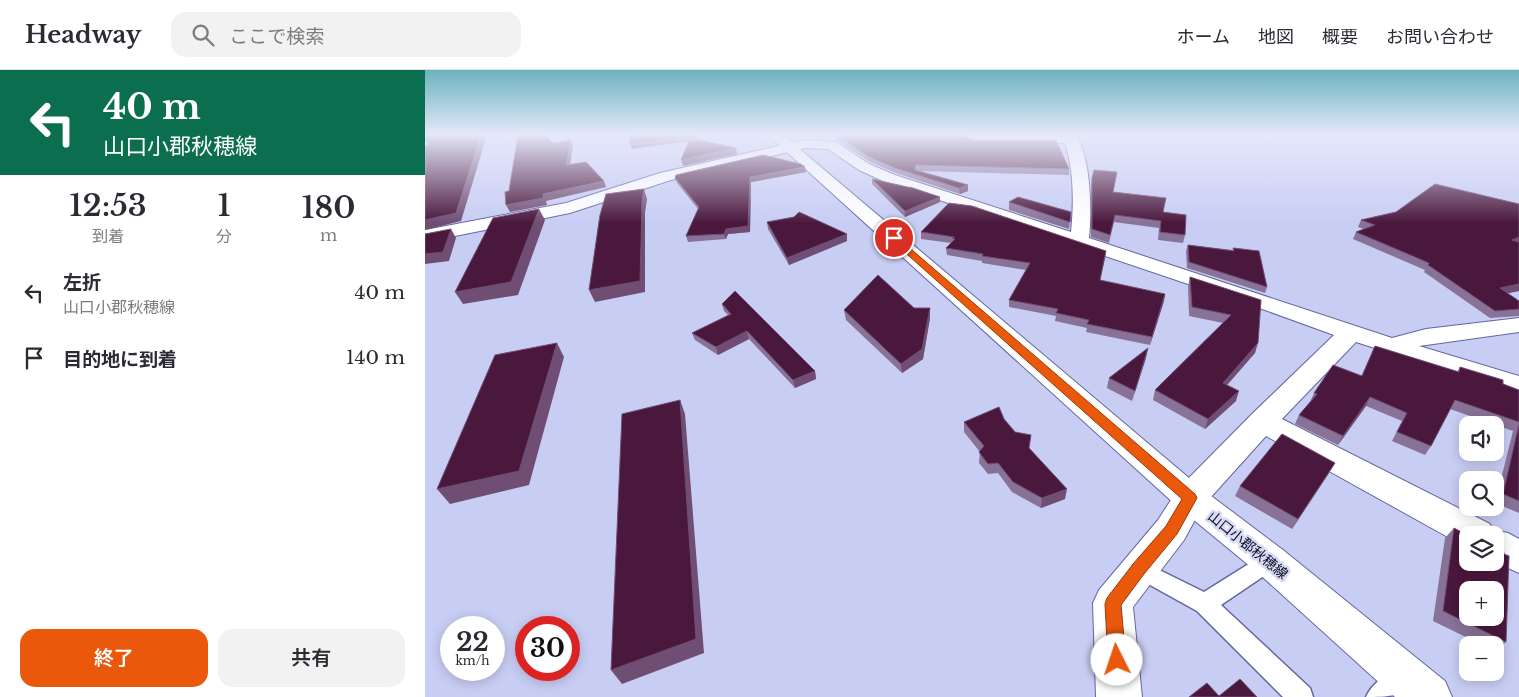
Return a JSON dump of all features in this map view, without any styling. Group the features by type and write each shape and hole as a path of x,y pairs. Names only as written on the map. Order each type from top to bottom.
{"street":[{"path":"425,236 570,208 705,164"},
{"name":"山口小郡秋穂線","path":"810,164 1190,498 1270,561 1429,697"},
{"path":"859,164 889,178 1351,333 1519,385"},
{"path":"1078,164 1083,226 1079,241"},
{"path":"1393,345 1426,336 1519,325"},
{"path":"1119,697 1113,604 1171,530 1190,498 1262,421 1351,333"},
{"path":"1262,421 1460,526"},
{"path":"1504,549 1519,557"}],"lane":[{"path":"1205,604 1270,561"},
{"path":"1139,569 1205,604 1301,697"},
{"path":"1379,697 1405,677"}],"building":[{"path":"425,164 472,164 456,213 425,220"},
{"path":"513,164 588,164 604,181 543,194 543,198 506,205 505,192 509,191"},
{"path":"723,164 801,164 805,167 750,177 748,226 726,229 724,234 686,236 699,207 675,178 676,175"},
{"path":"886,164 1067,164 1069,169 916,165 915,170 968,185 959,188"},
{"path":"1094,170 1117,172 1113,192 1166,198 1163,212 1186,215 1185,235 1160,232 1161,221 1115,215 1110,235 1092,229 1092,178"},
{"path":"872,179 912,188 910,187 940,197 905,211"},
{"path":"1435,184 1519,204 1519,237 1512,240 1519,242 1519,284 1500,288 1519,301 1519,309 1495,311 1428,265 1429,263 1356,232 1375,225 1361,220 1396,212"},
{"path":"644,189 640,281 589,290 600,215 606,194"},
{"path":"1018,197 1071,212 1070,222 1009,202"},
{"path":"949,203 972,206 1106,251 1100,280 1165,294 1152,337 1087,324 1089,320 1056,313 1058,309 1009,300 1030,263 982,256 983,254 946,248 955,239 952,238 954,237 921,232"},
{"path":"539,209 511,282 455,292 493,218"},
{"path":"799,212 847,234 787,258 767,222 794,217"},
{"path":"451,229 443,252 425,254 425,234"},
{"path":"1188,245 1234,251 1233,248 1259,251 1267,287 1189,262"},
{"path":"878,275 914,308 930,308 922,349 901,364 844,310"},
{"path":"1190,277 1261,300 1258,343 1223,383 1239,391 1208,419 1155,390 1231,315 1192,307"},
{"path":"735,291 815,371 793,380 747,331 716,347 692,333 731,314 722,304"},
{"path":"557,343 519,471 437,489 495,355"},
{"path":"1375,346 1459,372 1460,367 1503,380 1503,384 1519,390 1519,422 1455,400 1431,446 1397,432 1407,413 1370,397 1343,436 1299,415 1317,394 1314,393 1333,365 1362,376"},
{"path":"1148,348 1135,391 1109,378"},
{"path":"680,400 696,639 611,670 622,414"},
{"path":"999,407 1004,419 1015,432 1031,435 1029,448 1067,489 1042,498 1013,482 998,463 988,464 979,452 984,446 964,422"},
{"path":"1519,424 1519,501 1504,494"},
{"path":"1282,434 1335,463 1298,519 1240,486"},
{"path":"1454,528 1459,531 1459,571 1504,571 1504,554 1509,556 1506,642 1504,641 1504,636 1494,636 1473,626 1504,626 1504,581 1459,581 1459,619 1443,611"},
{"path":"1240,679 1257,697 1189,697 1207,683 1219,696"}],"route":[{"path":"894,238 1190,498 1171,530 1113,604 1117,660"}]}
